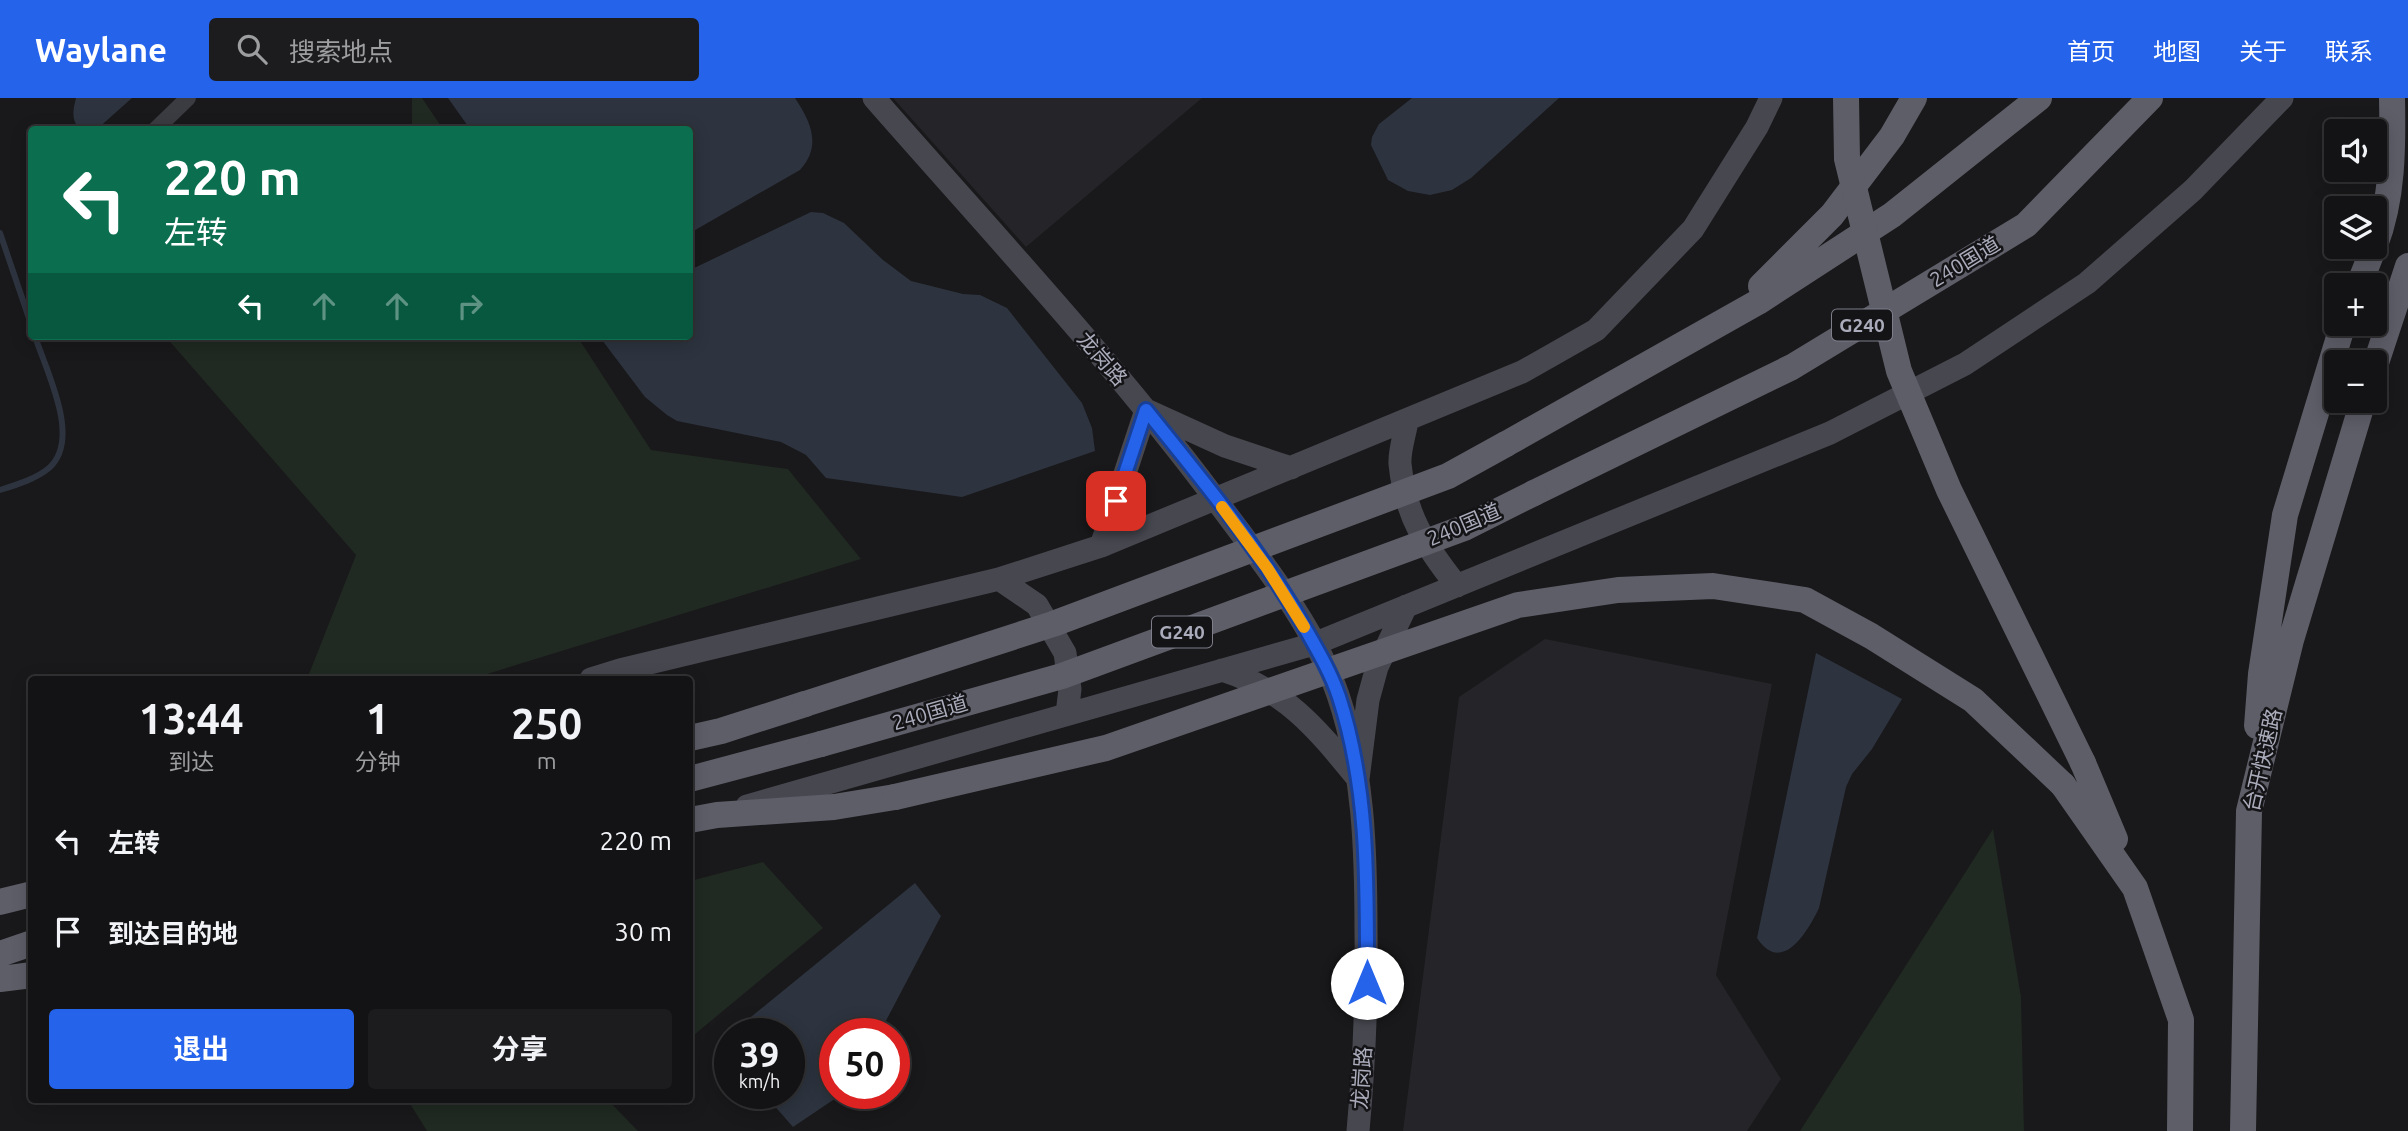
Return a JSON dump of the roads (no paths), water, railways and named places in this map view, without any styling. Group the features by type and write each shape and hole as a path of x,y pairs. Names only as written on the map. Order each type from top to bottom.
{"highway":[{"path":"1846,98 1847,159 1899,371 1949,490 2083,763 2135,888 2181,1020 2180,1131"},
{"path":"1731,317 1832,215 1892,136 1914,98"},
{"name":"G240","path":"693,737 722,731 1053,624 1448,476 1731,317 1892,215 2039,98"},
{"name":"240国道","path":"693,778 1062,676 1464,528 1792,367 2026,225 2150,98"},
{"path":"2387,196 2393,155 2392,98"},
{"path":"2380,350 2408,266"},
{"path":"2249,811 2261,674 2285,515 2339,336"},
{"name":"台开快速路","path":"2243,1131 2249,811 2291,640 2359,413"},
{"path":"693,819 717,815 834,807 895,797 1106,748 1518,605 1618,590 1713,586 1805,600 1871,636 1973,700 2063,785 2135,888"},
{"path":"0,902 28,895"},
{"path":"0,954 28,944"},
{"path":"0,979 28,976"}],"main road":[{"name":"龙岗路","path":"874,98 1146,410 1216,499 1267,568 1314,644 1339,697 1358,779 1366,869 1367,983 1358,1131"},
{"path":"602,676 999,579 1101,546 1522,372 1596,330 1693,229 1757,127 1771,98"},
{"path":"717,815 1314,644 1830,433 1965,364 2087,283 2193,190 2282,98"},
{"path":"1101,546 1146,410 1225,446 1292,468"},
{"path":"1407,421 1400,462 1411,519 1433,556 1457,586"},
{"path":"999,579 1037,605 1065,653 1070,689 1067,714"},
{"path":"1358,779 1371,689 1377,667 1406,606"},
{"path":"1222,670 1248,678 1297,710 1358,779"},
{"path":"0,896 28,884"}],"street":[{"path":"159,126 188,98"}],"waterway":[{"path":"0,233 28,315"},
{"path":"0,490 19,484 49,468 58,455 62,440 58,404 36,340"}]}
